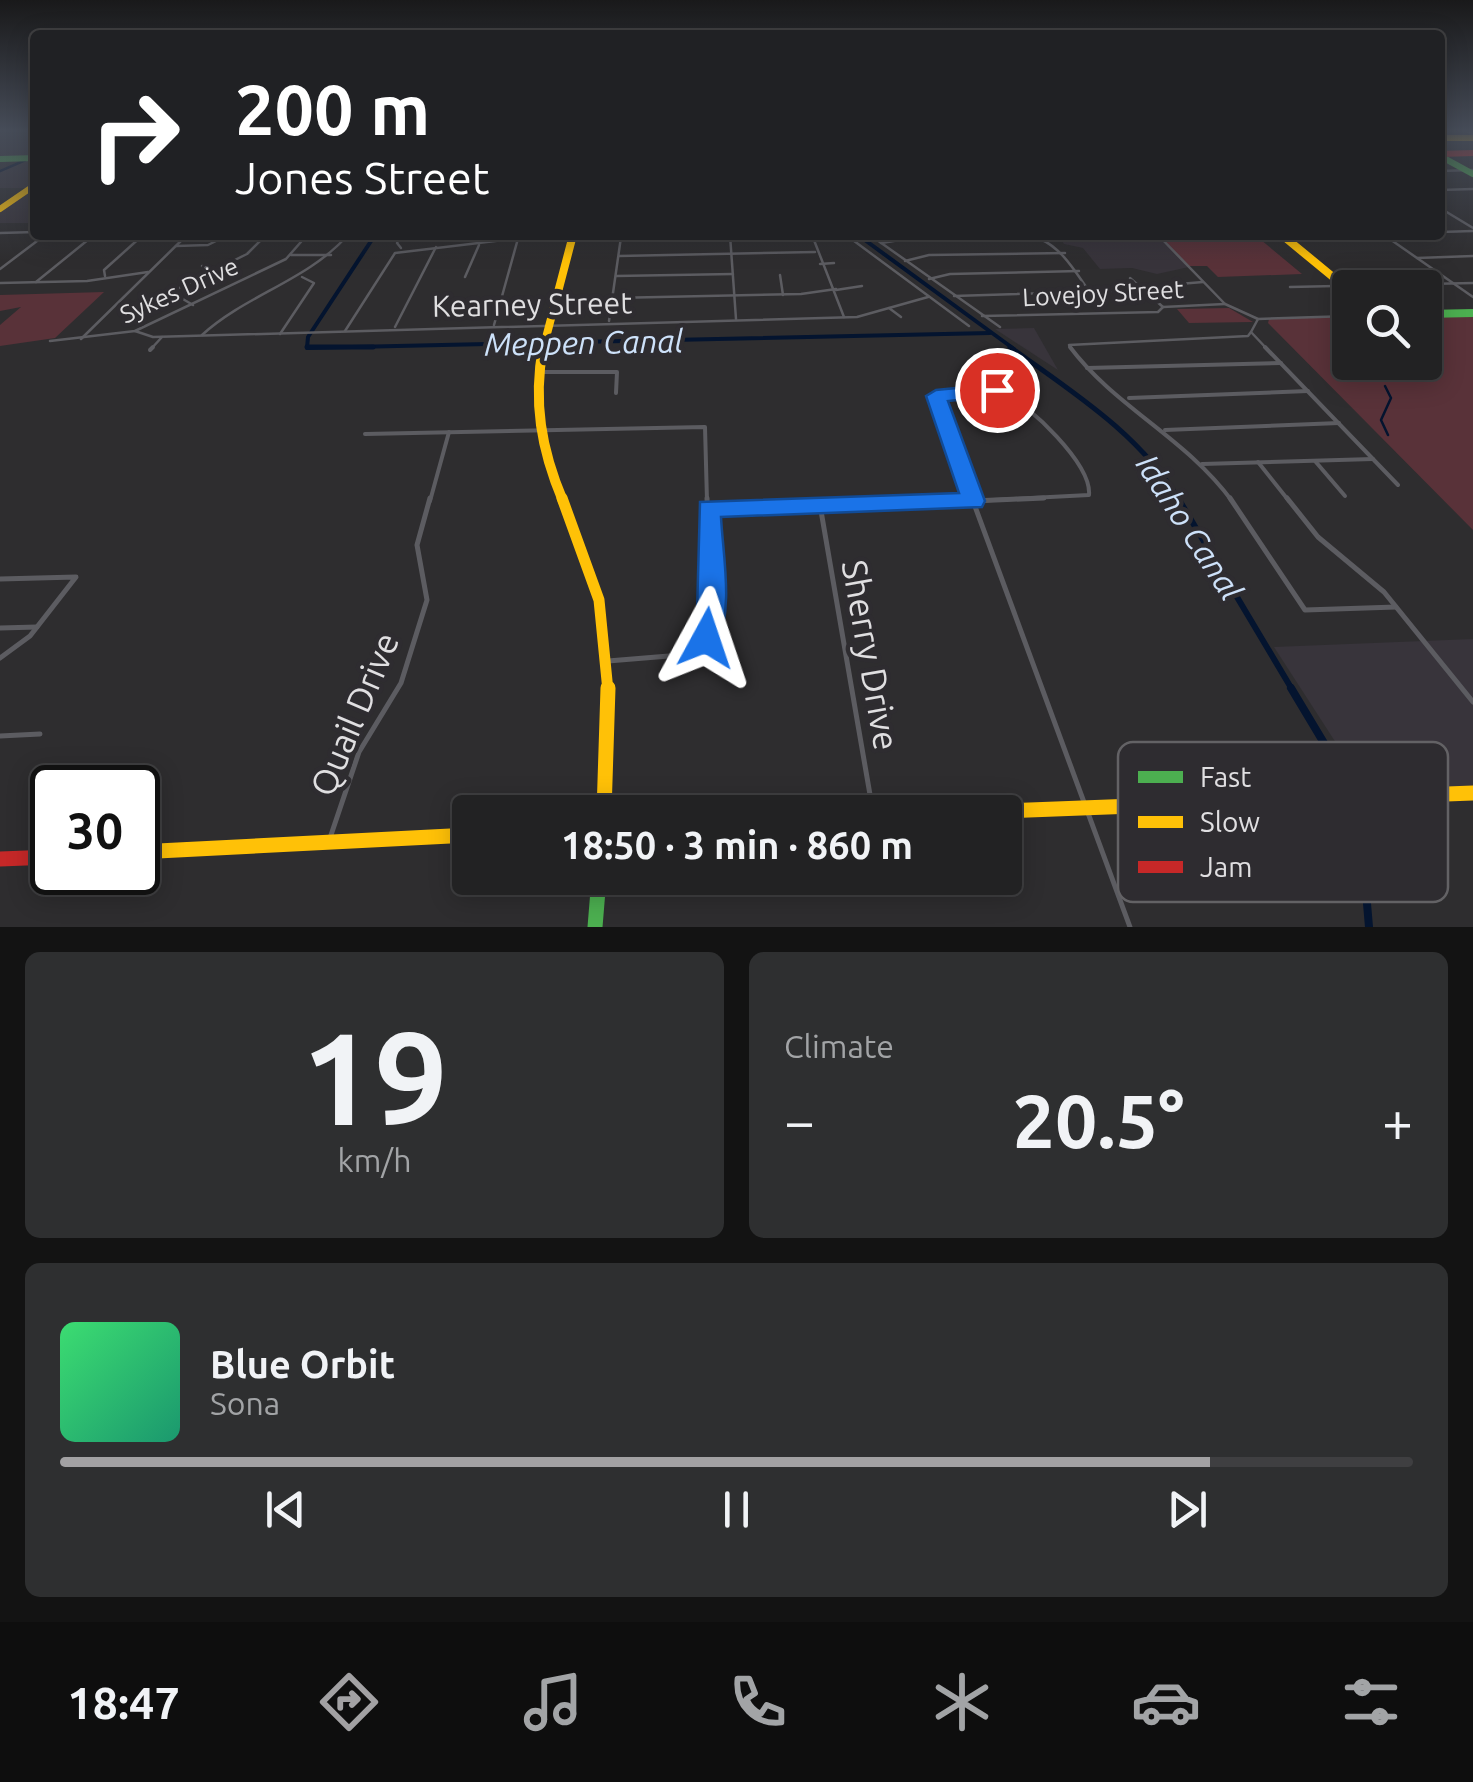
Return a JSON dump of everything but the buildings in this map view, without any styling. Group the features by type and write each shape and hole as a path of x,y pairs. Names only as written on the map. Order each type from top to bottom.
{"main road":[{"path":"0,209 30,188"},
{"path":"571,240 545,344 536,408 540,430 591,570 608,660 611,705 605,795"},
{"path":"1288,240 1332,276"},
{"path":"1442,314 1473,313"},
{"path":"1448,794 1473,793"},
{"path":"1022,810 1118,807"},
{"path":"160,851 452,835"},
{"path":"0,859 30,857"},
{"path":"595,927 598,895"}],"street":[{"path":"1445,190 1473,189"},
{"path":"1445,212 1473,230"},
{"path":"1445,232 1473,230"},
{"path":"0,232 30,232"},
{"path":"0,269 38,240"},
{"path":"36,282 88,240"},
{"path":"105,276 104,270 137,240"},
{"path":"81,339 183,240"},
{"path":"176,246 208,245 219,240"},
{"path":"193,304 171,292 248,254 261,240"},
{"name":"Sykes Drive","path":"50,340 135,331 290,256 303,240"},
{"path":"201,336 211,324 302,277 333,255 344,240"},
{"path":"398,240 403,249"},
{"path":"345,330 387,259 403,249 505,240"},
{"path":"494,325 519,240"},
{"path":"610,322 622,240"},
{"path":"731,240 736,319"},
{"path":"813,240 844,317"},
{"path":"853,240 969,326"},
{"path":"878,240 1000,328"},
{"path":"882,243 934,240"},
{"path":"1041,240 1063,253 1089,291"},
{"path":"1163,240 1225,304 1258,319 1332,317"},
{"path":"1391,240 1473,297"},
{"path":"465,277 479,245"},
{"path":"395,327 437,246"},
{"path":"619,256 816,252"},
{"path":"905,261 929,255 1063,253"},
{"path":"290,256 333,255"},
{"path":"1417,258 1473,256"},
{"path":"820,264 834,263"},
{"path":"202,266 214,270"},
{"path":"929,279 950,274 1077,271"},
{"path":"0,283 148,272"},
{"path":"616,276 733,274"},
{"path":"780,275 783,295"},
{"path":"280,334 314,283 302,277"},
{"path":"1130,278 1139,290 1162,306"},
{"path":"1180,284 1203,282"},
{"path":"1442,284 1473,283"},
{"path":"613,298 783,295 862,286"},
{"path":"1290,287 1332,288"},
{"path":"954,296 1139,290"},
{"name":"Kearney Street","path":"135,331 162,337 395,327 844,317 928,297"},
{"name":"Lovejoy Street","path":"982,316 1158,312 1162,306 1225,304"},
{"path":"244,306 252,309"},
{"path":"890,308 901,317"},
{"path":"107,313 116,313"},
{"path":"1258,319 1248,336 1072,341 1069,345 1088,368 1129,398 1202,464 1303,607 1396,607"},
{"path":"1251,332 1398,484"},
{"path":"150,350 162,337"},
{"path":"1088,368 1281,362"},
{"path":"540,372 616,371 616,393"},
{"path":"709,508 820,506 974,501 1086,497 1091,490 1074,458 1010,394 997,390 940,393 936,398 974,501 1088,808 1118,893"},
{"path":"1129,398 1308,391"},
{"path":"1165,430 1339,423"},
{"path":"365,434 706,428 711,613 706,638 681,655 608,660"},
{"name":"Quail Drive","path":"328,843 359,752 401,683 427,600 428,582 417,545 450,432"},
{"path":"1202,464 1372,459"},
{"path":"1315,460 1346,496"},
{"path":"1258,462 1318,536 1396,607 1473,702"},
{"name":"Sherry Drive","path":"820,506 870,795"},
{"path":"0,578 76,577 37,627 0,658"},
{"path":"0,628 37,627"},
{"path":"0,736 40,734"},
{"path":"1121,902 1130,927"}],"shaded area":[{"path":"0,173 30,173 30,223 0,223 0,209 29,188 0,188"},
{"path":"1061,240 1163,240 1189,267 1157,274 1132,268 1100,269 1083,248"},
{"path":"1164,240 1261,240 1302,274 1218,277 1207,266 1188,266"},
{"path":"104,292 55,338 0,346 0,325 21,307 0,311 0,295"},
{"path":"1229,308 1253,322 1189,323 1177,309"},
{"path":"1473,313 1473,530 1268,323 1269,319 1332,317 1332,380 1442,380 1442,314"},
{"path":"1034,328 1058,370 995,329"},
{"path":"1473,639 1473,793 1448,794 1448,742 1335,742 1274,647"}],"waterway":[{"name":"Meppen Canal","path":"307,347 308,337 372,240"},
{"name":"Idaho Canal","path":"865,240 1014,349"},
{"name":"Meppen Canal","path":"353,347 990,333"},
{"name":"Meppen Canal","path":"307,347 353,347"},
{"name":"Meppen Canal","path":"307,347 353,347"},
{"name":"Meppen Canal","path":"353,347 373,347"},
{"name":"Idaho Canal","path":"1010,347 1125,434 1179,499"},
{"path":"1385,386 1391,398 1381,420 1388,435"},
{"name":"Idaho Canal","path":"1179,499 1293,691"},
{"name":"Idaho Canal","path":"1291,688 1323,742"},
{"name":"Idaho Canal","path":"1367,902 1369,927"}],"traffic: fast":[{"path":"1442,314 1473,313"},
{"path":"595,927 598,895"}],"traffic: slow":[{"path":"0,209 30,188"},
{"path":"572,240 544,340 537,405 543,448 584,550 599,600 607,660 605,795"},
{"path":"1288,240 1332,276"},
{"path":"1448,794 1473,793"},
{"path":"1022,810 1118,807"},
{"path":"160,851 452,836"}],"traffic: jam":[{"path":"0,859 30,858"}],"route":[{"path":"706,638 711,613 709,508 974,501 936,396 944,392 997,390"}]}
